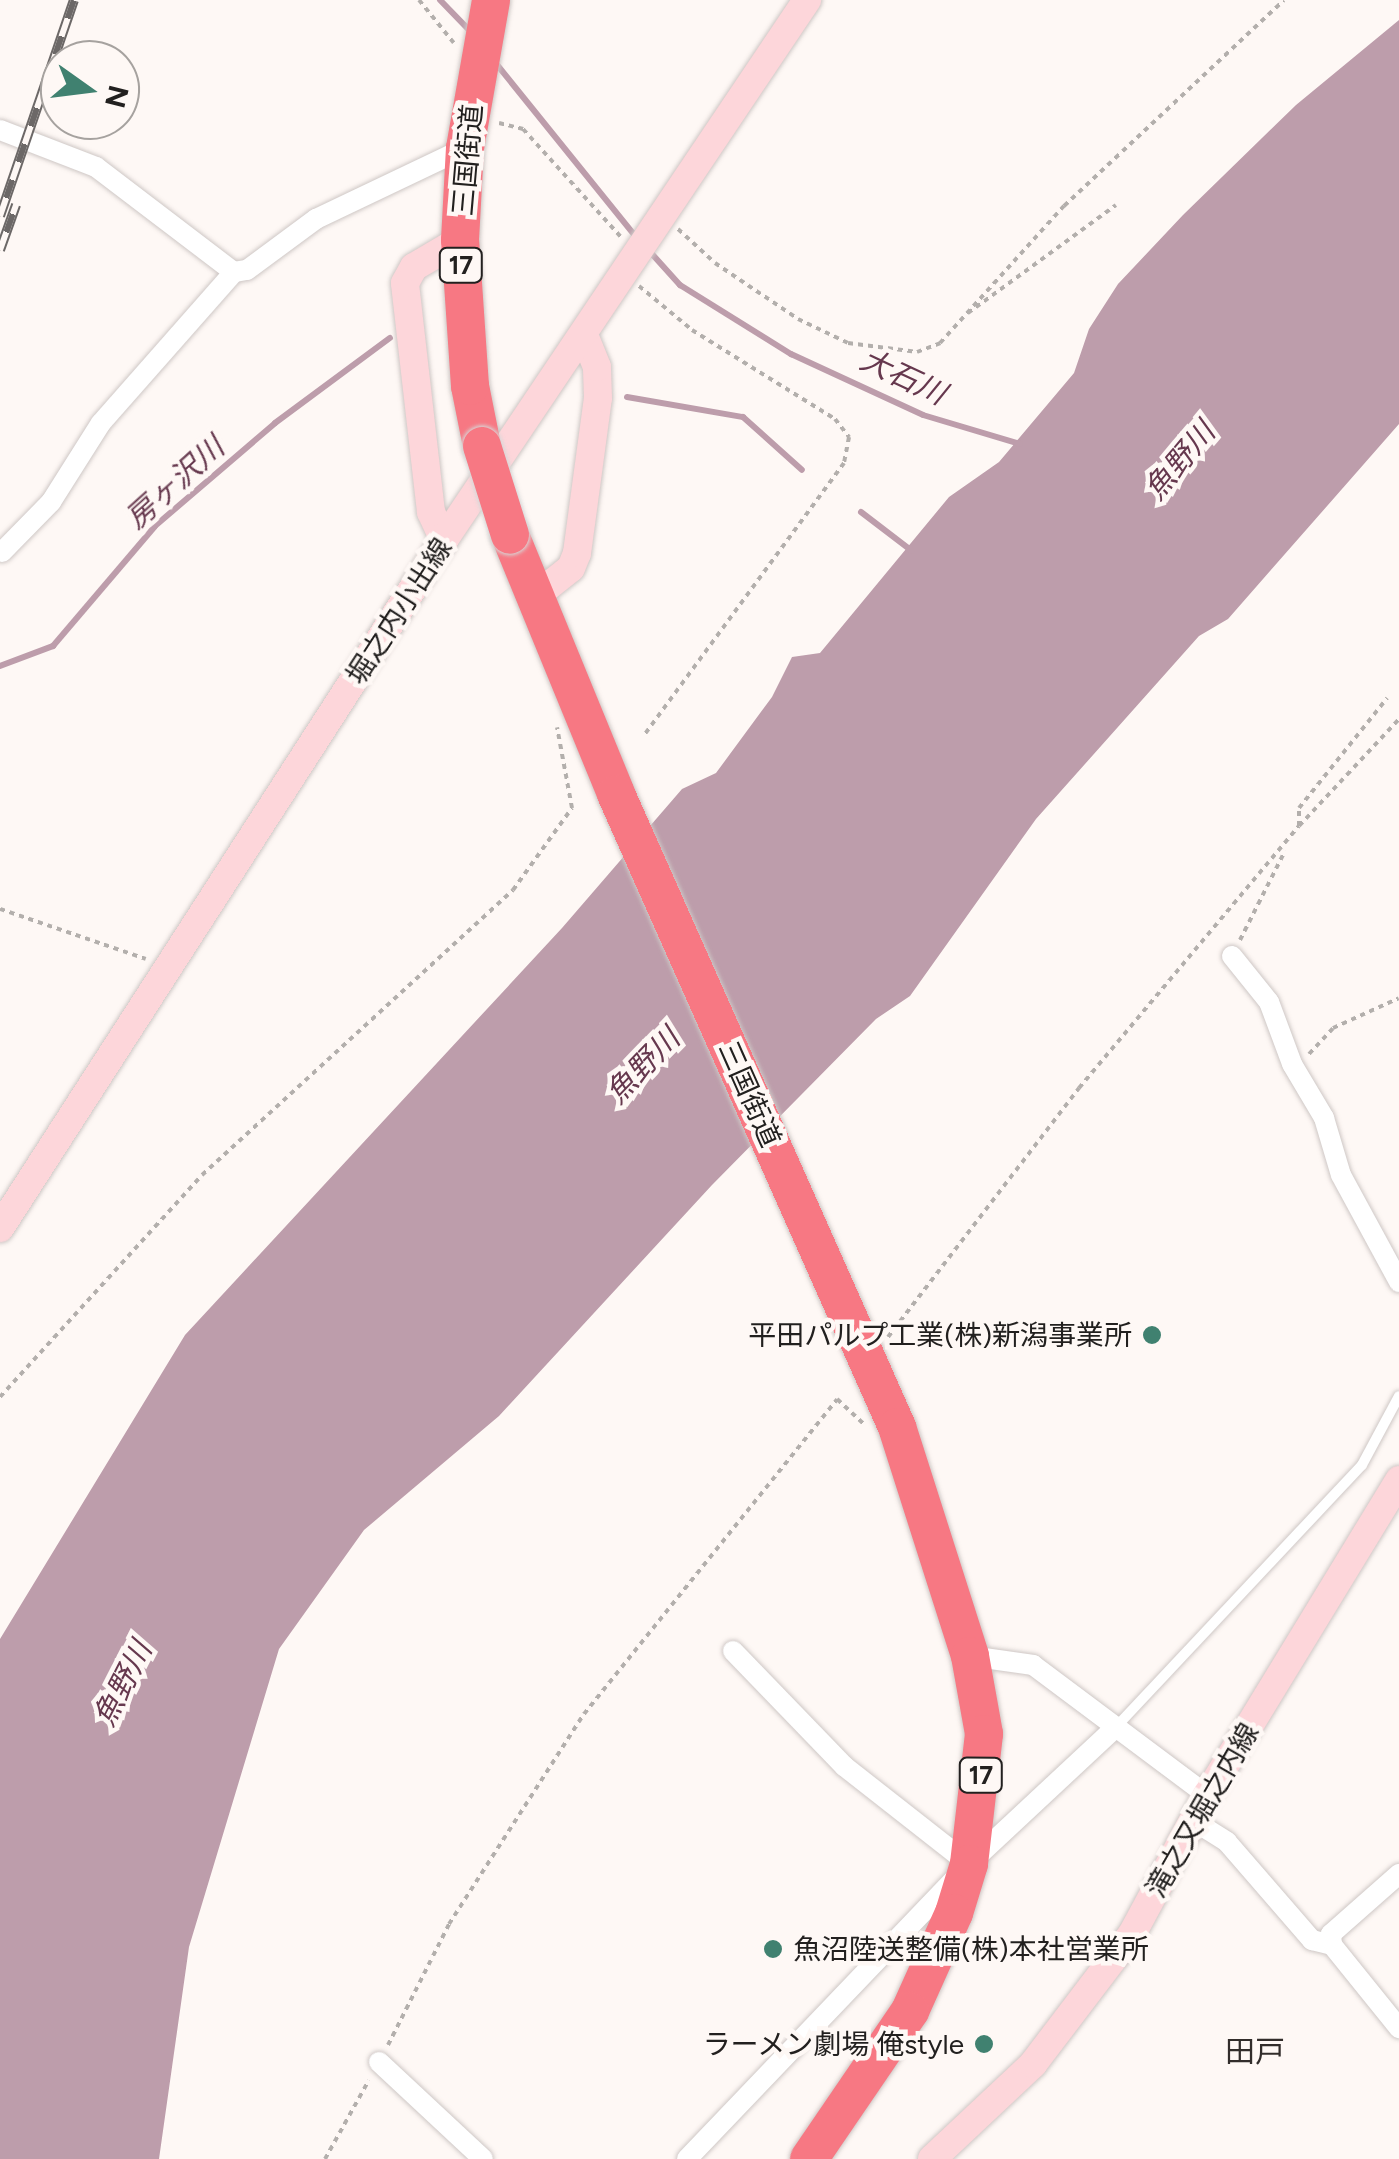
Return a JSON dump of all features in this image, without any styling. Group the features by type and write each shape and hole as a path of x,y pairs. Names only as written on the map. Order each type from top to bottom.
{"highway":[{"name":"三国街道","path":"489,7 470,115 460,240 468,367 482,446 510,535 538,594 616,794 879,1358 970,1656 984,1734 968,1864 910,2011 809,2159"}],"main road":[{"name":"堀之内小出線","path":"0,1228 444,540 807,0"},
{"path":"444,540 432,512 405,283 414,267 460,240"},
{"path":"538,594 571,568 577,553 598,398 597,367 584,335"},
{"name":"滝之又堀之内線","path":"932,2159 1033,2064 1132,1934 1207,1794 1399,1480"}],"street":[{"path":"2,552 51,502 101,423 234,272 246,270 470,115"},
{"path":"0,130 96,167 234,272"},
{"path":"1232,956 1268,1002 1292,1064 1324,1118 1380,1255 1399,1282"},
{"path":"734,1651 844,1766 968,1864"},
{"path":"970,1656 1033,1665 1207,1794"},
{"path":"688,2159 968,1864 1116,1727"},
{"path":"1194,1821 1227,1842 1312,1940 1332,1945"},
{"path":"1399,1874 1331,1934 1332,1945 1399,2028"},
{"path":"379,2062 483,2159"}],"lane":[{"path":"1116,1727 1362,1465 1399,1396"}],"path":[{"path":"419,0 458,46"},
{"path":"664,216 714,262 798,319 848,342 917,352 940,342 1064,206 1284,0"},
{"path":"470,115 523,129 630,264 692,330 835,419 849,437 844,463 644,734"},
{"path":"968,313 1116,205"},
{"path":"1300,826 1300,808 1387,698"},
{"path":"879,1358 889,1330 1078,1088 1300,826 1399,719"},
{"path":"0,1397 202,1175 513,890 572,808"},
{"path":"1232,956 1281,868 1286,846"},
{"path":"0,909 170,967"},
{"path":"1292,1064 1333,1028 1399,998"},
{"path":"325,2159 449,1924 584,1714 838,1399 882,1441 897,1426"}],"water":[{"name":"魚野川","path":"1399,20 1399,424 1228,619 1199,636 1036,819 910,996 876,1019 712,1185 499,1416 364,1530 279,1649 189,1947 159,2159 0,2159 0,1639 185,1335 562,928 682,789 716,773 772,697 792,657 820,653 949,497 999,462 1074,373 1089,329 1118,284 1296,105"}],"waterway":[{"name":"大石川","path":"440,0 470,31"},
{"name":"大石川","path":"494,61 635,236"},
{"name":"大石川","path":"652,254 680,285 791,354 923,415 1020,444"},
{"name":"房ヶ沢川","path":"0,666 53,646 155,526 275,423 390,338"},
{"name":"房ヶ沢川","path":"627,397 743,417 802,470"},
{"name":"房ヶ沢川","path":"861,512 912,551"}],"railway":[{"path":"0,216 74,0"},
{"path":"0,250 16,205"}],"place":[{"name":"平田パルプ工業(株)新潟事業所","path":"1152,1335"},
{"name":"魚沼陸送整備(株)本社営業所","path":"773,1949"},
{"name":"ラーメン劇場 俺style","path":"984,2044"}],"district":[{"name":"田戸","path":"1255,2052"}]}
